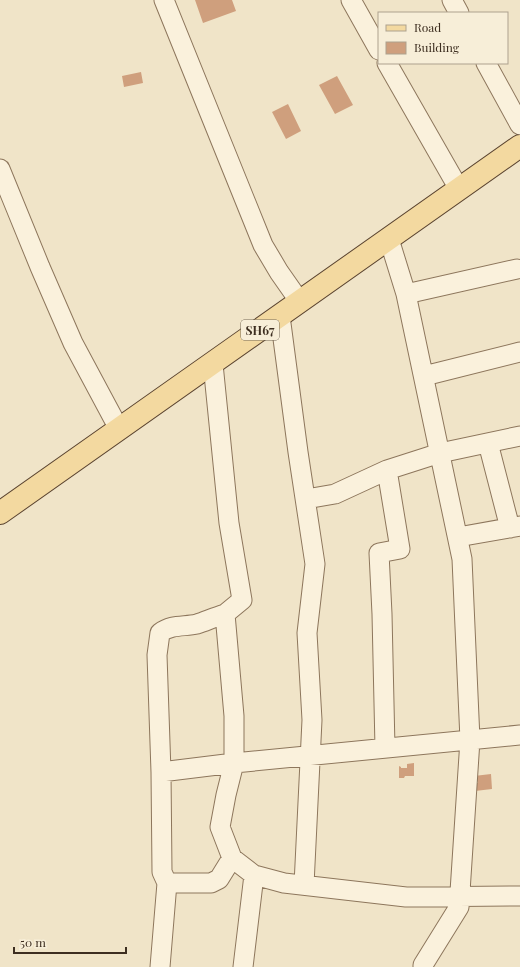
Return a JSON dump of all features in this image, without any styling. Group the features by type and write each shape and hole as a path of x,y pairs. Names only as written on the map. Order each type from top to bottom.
{"main road":[{"name":"SH67","path":"0,514 520,146"}],"street":[{"path":"164,0 263,245 279,272 300,302"},
{"path":"351,0 378,48"},
{"path":"452,0 458,12"},
{"path":"388,64 459,189"},
{"path":"487,64 520,126"},
{"path":"0,169 73,343 119,429"},
{"path":"389,239 406,294 462,559 470,740 458,907 423,967"},
{"path":"406,294 517,268"},
{"path":"280,316 315,564 307,633 312,720 304,885"},
{"path":"424,376 520,352"},
{"path":"160,967 167,883 162,872 161,772 157,655 160,633 165,629 176,626 196,624 225,614 242,600 228,522 212,364"},
{"path":"306,499 335,494 387,470 440,453 520,436"},
{"path":"458,537 515,527 488,443"},
{"path":"385,748 380,553 400,549 387,470"},
{"path":"225,614 234,716 234,763 220,827 232,858 254,875 284,883 406,897 520,896"},
{"path":"161,772 310,755 520,735"},
{"path":"167,883 211,883 219,879 232,858"},
{"path":"243,967 254,875"}],"building":[{"path":"195,0 232,0 236,11 203,23"},
{"path":"141,72 143,83 124,87 122,76"},
{"path":"337,76 353,105 335,114 319,85"},
{"path":"288,104 301,131 286,139 272,112"},
{"path":"414,763 414,776 399,778 399,766 401,768 407,768 407,764"},
{"path":"491,774 492,789 475,791 474,783 478,783 477,779 474,780 474,776"}]}
